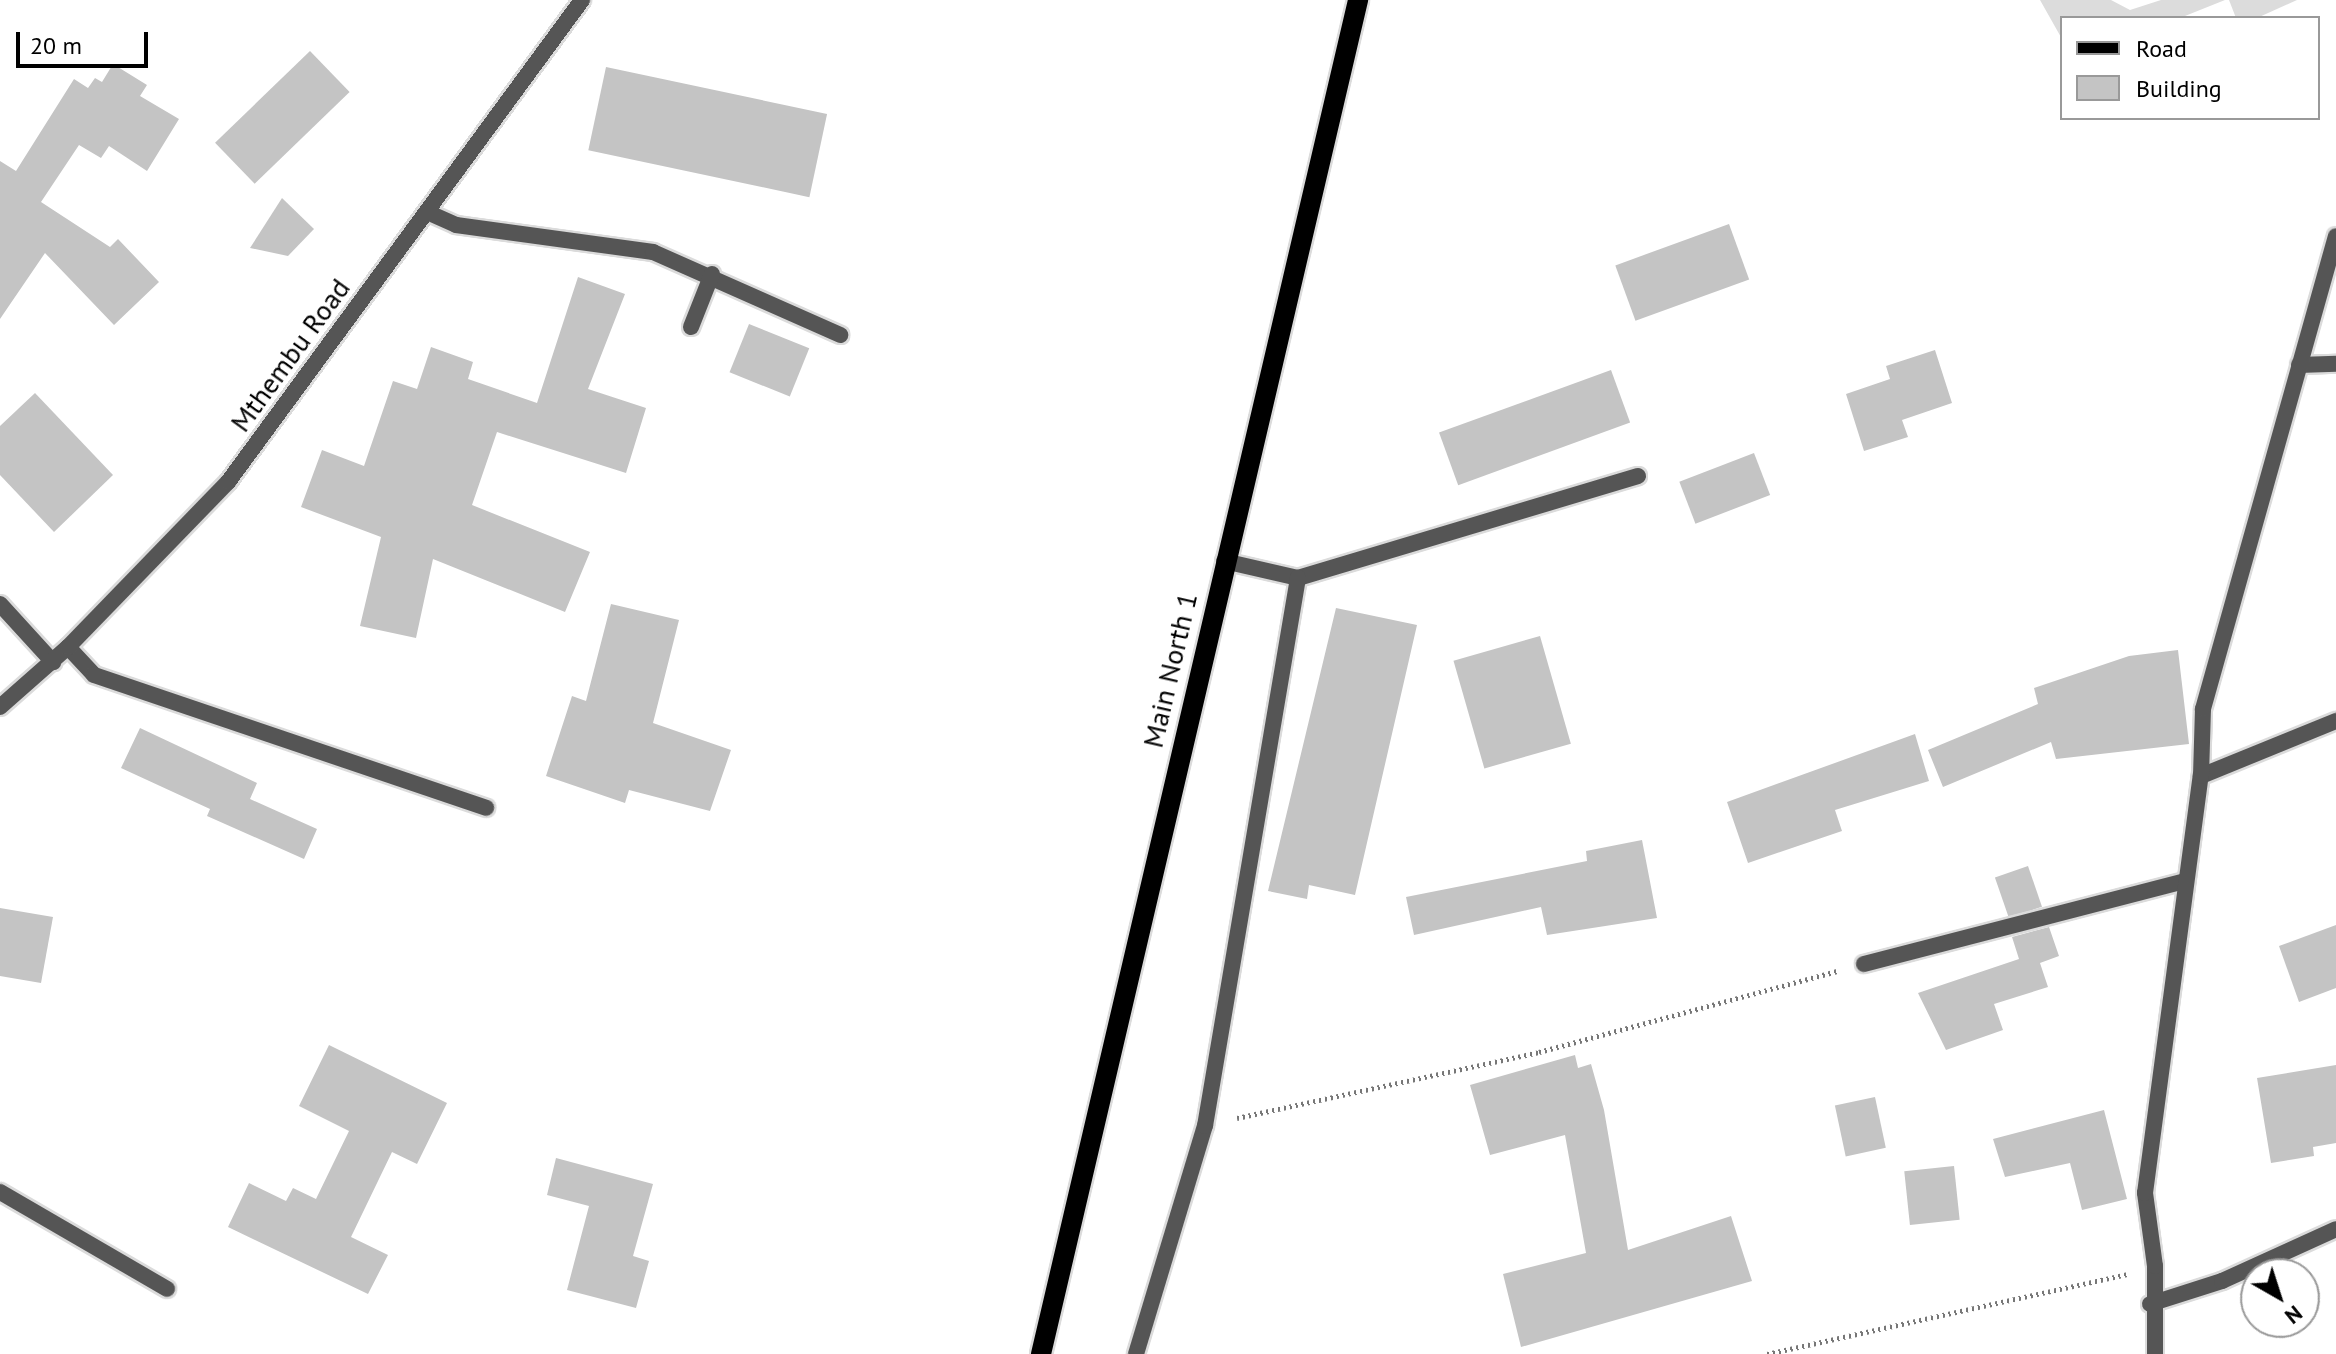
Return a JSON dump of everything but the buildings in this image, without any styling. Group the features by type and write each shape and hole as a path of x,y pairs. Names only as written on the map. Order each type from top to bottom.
{"main road":[{"name":"Main North 1","path":"1041,1354 1224,561 1358,0"}],"street":[{"name":"Mthembu Road","path":"0,707 53,662 228,482 582,0"},
{"path":"427,212 456,225 653,252 712,274 840,335"},
{"path":"2155,1354 2150,1304 2155,1266 2145,1193 2201,776 2203,709 2336,236"},
{"path":"691,327 712,274"},
{"path":"2299,365 2336,364"},
{"path":"1224,561 1298,578 1638,476"},
{"path":"1136,1354 1205,1126 1298,578"},
{"path":"0,604 53,662"},
{"path":"68,647 94,675 486,808"},
{"path":"2201,776 2336,721"},
{"path":"1864,964 2185,881"},
{"path":"0,1192 167,1289"},
{"path":"2150,1304 2222,1281 2336,1229"}],"path":[{"path":"1205,1126 1539,1052 1864,964"},
{"path":"1767,1354 2155,1266"}],"shaded area":[{"path":"2040,0 2111,0 2130,10 2161,0 2225,0 2185,16 2060,16 2060,35"},
{"path":"2229,0 2297,0 2261,16 2235,16"}]}
